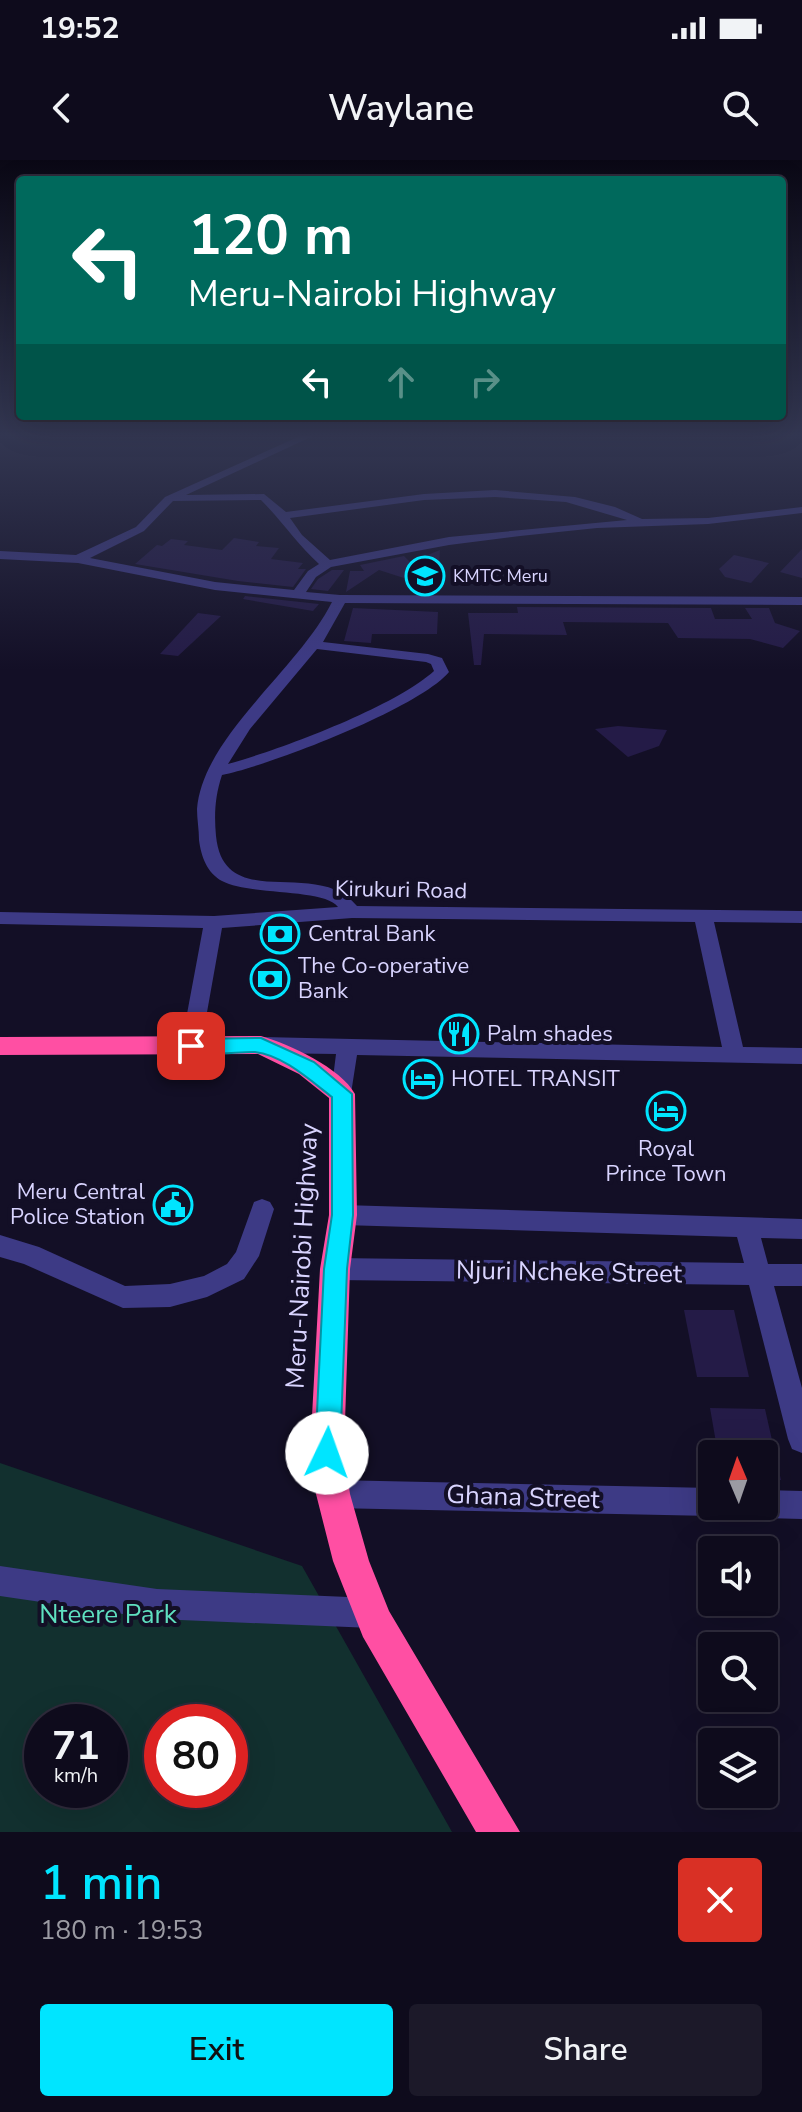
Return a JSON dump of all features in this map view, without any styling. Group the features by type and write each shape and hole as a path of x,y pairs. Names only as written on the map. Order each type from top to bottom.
{"highway":[{"path":"0,1046 261,1045 308,1067 342,1094"},
{"name":"Meru-Nairobi Highway","path":"342,1094 343,1215 335,1269 327,1453 333,1494 351,1561 372,1613 499,1832"}],"street":[{"path":"78,559 133,534 154,514"},
{"path":"296,514 283,516 298,538 327,564"},
{"path":"624,514 640,522"},
{"path":"298,594 312,574 327,564 449,541 640,522 708,521 768,514"},
{"path":"0,555 78,559 215,586 340,599 802,601"},
{"path":"340,599 331,623 317,645 225,753 206,805 208,849 225,876 245,884 331,892 341,898 352,912"},
{"path":"216,771 226,771 260,759 408,696 435,682 442,672 437,661 428,658 317,645"},
{"name":"Kirukuri Road","path":"0,918 214,922 352,912 802,917"},
{"path":"703,917 734,1054"},
{"path":"191,1046 214,922"},
{"path":"261,1045 802,1056"},
{"path":"342,1094 347,1047"},
{"path":"0,1246 30,1255 123,1297 137,1300 167,1296 229,1277 244,1263 262,1209"},
{"name":"Njuri Ncheke Street","path":"343,1215 802,1229"},
{"path":"747,1229 802,1439"},
{"name":"Njuri Ncheke Street","path":"335,1269 802,1275"},
{"name":"Ghana Street","path":"333,1494 698,1502"},
{"path":"778,1504 802,1505"},
{"path":"0,1581 157,1604 372,1613"}],"green space":[{"name":"Nteere Park","path":"0,1463 302,1566 452,1832 0,1832"}],"building":[{"path":"234,538 259,542 256,546 279,548 271,559 303,563 298,569 306,569 293,587 135,564 157,545 162,546 171,539 188,541 184,545 222,550"},
{"path":"802,549 802,578 780,572"},
{"path":"440,550 438,589 379,570 346,592 350,571 364,571 360,565 404,556 410,562"},
{"path":"734,555 769,563 751,583 725,577 719,569"},
{"path":"332,570 344,570 328,591 311,589 318,579"},
{"path":"245,596 319,604 313,611 243,599"},
{"path":"517,607 711,608 715,619 752,619 745,608 769,608 775,623 800,631 783,648 750,639 678,638 668,623 563,622 567,635 484,634 481,665 474,665 468,613 518,613"},
{"path":"353,608 438,612 437,634 372,634 371,643 344,641"},
{"path":"198,613 221,616 178,656 160,654"},
{"path":"618,726 667,730 659,746 628,757 595,729"},
{"path":"684,1310 734,1310 749,1377 697,1377"},
{"path":"710,1408 765,1409 772,1440 716,1440"}],"place":[{"name":"KMTC Meru","path":"425,576"},
{"name":"Central Bank","path":"280,934"},
{"name":"The Co-operative Bank","path":"270,979"},
{"name":"Palm shades","path":"459,1034"},
{"name":"HOTEL TRANSIT","path":"423,1079"},
{"name":"Royal Prince Town","path":"666,1111"},
{"name":"Meru Central Police Station","path":"173,1205"}],"route":[{"path":"191,1046 261,1045 308,1067 342,1094 343,1215 335,1269 327,1453"}]}
